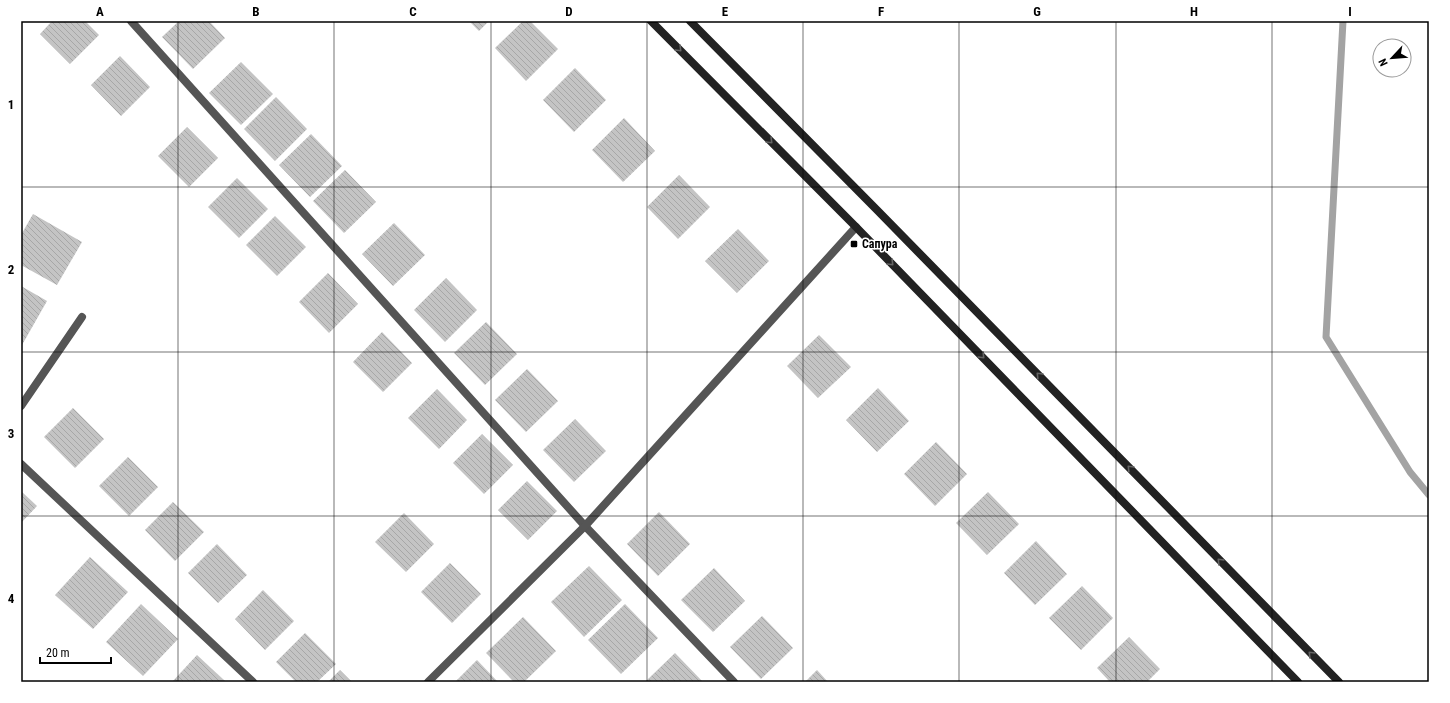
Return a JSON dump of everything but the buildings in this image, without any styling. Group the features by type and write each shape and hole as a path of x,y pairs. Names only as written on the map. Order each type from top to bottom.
{"main road":[{"path":"651,21 856,227 1298,682"},
{"path":"690,21 877,210 1338,682"}],"street":[{"path":"131,21 585,526 734,682"},
{"path":"428,682 585,526 856,227"},
{"path":"21,406 82,317"},
{"path":"21,464 253,682"}],"waterway":[{"path":"1343,21 1326,337 1410,472 1429,495"}],"place":[{"name":"Сапура","path":"854,244"}]}
